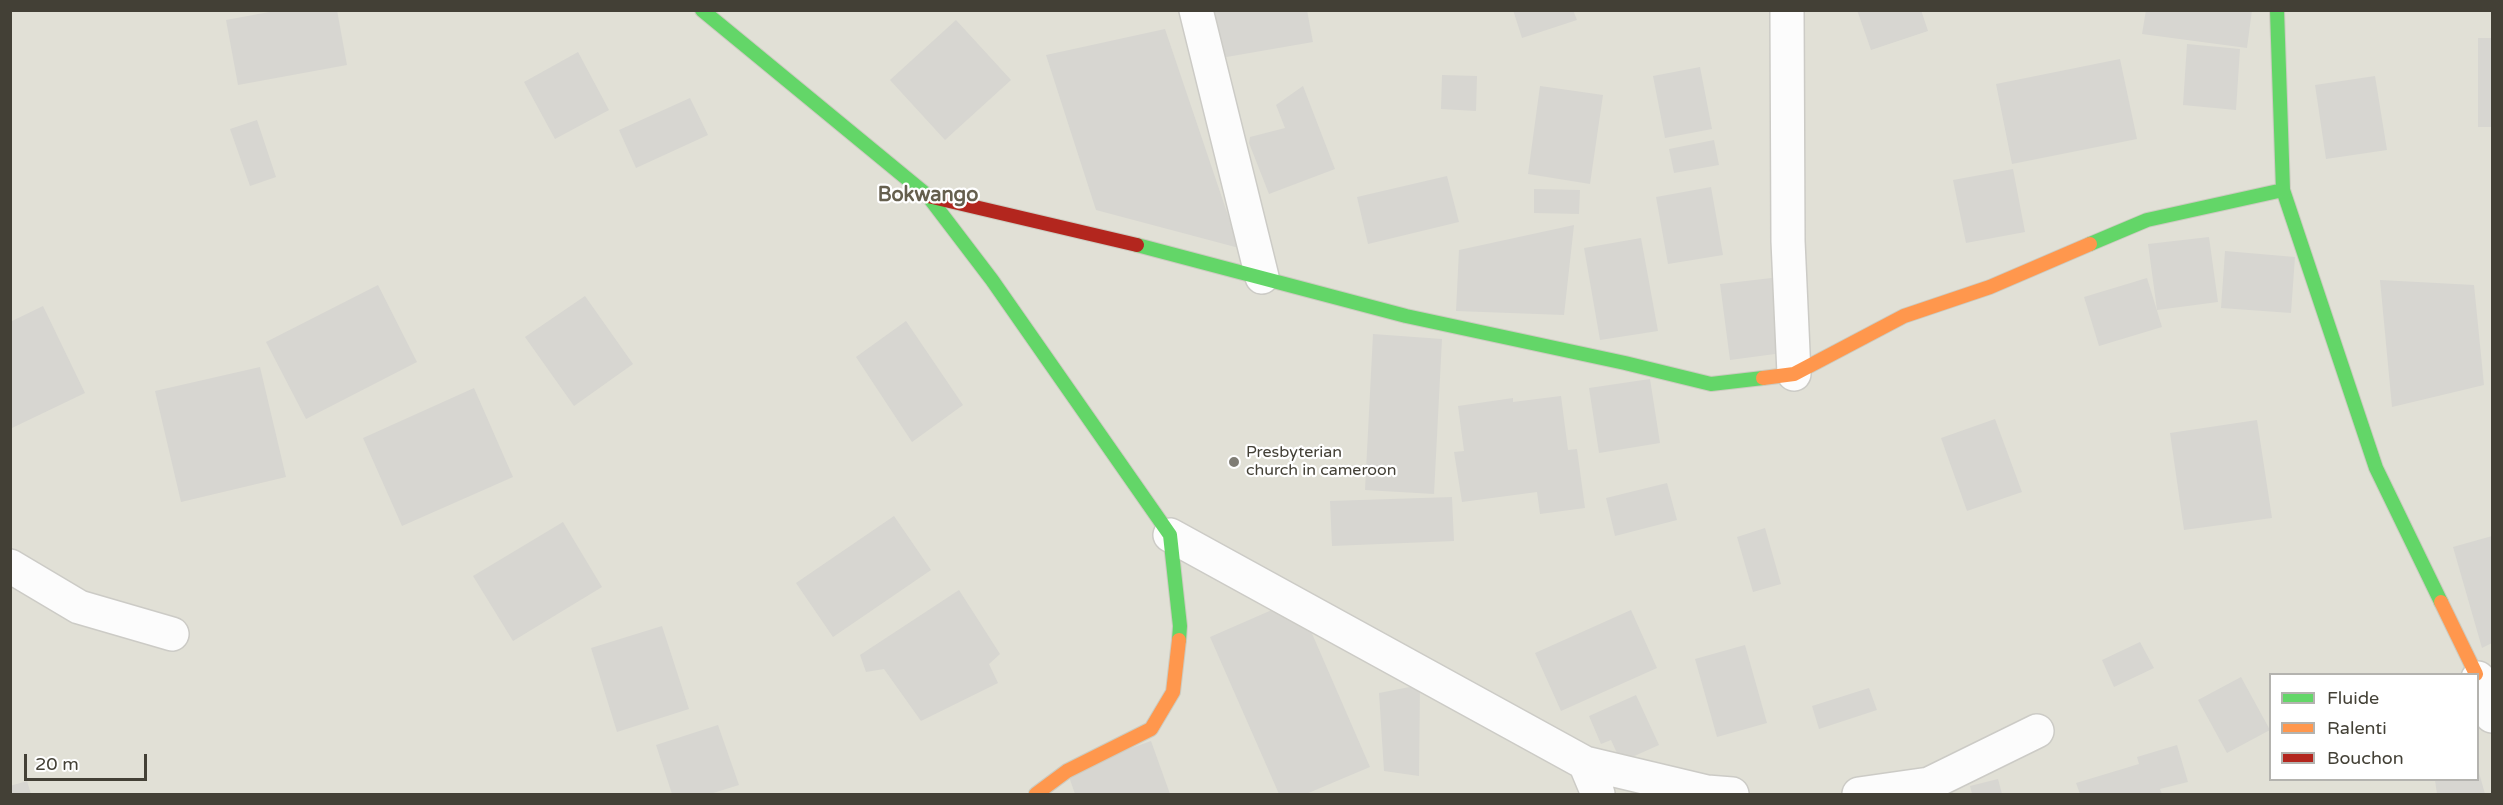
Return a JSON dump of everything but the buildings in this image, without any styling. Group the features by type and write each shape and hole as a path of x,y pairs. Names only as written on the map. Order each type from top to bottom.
{"street":[{"path":"702,10 928,196 992,280 1170,535 1585,763 1707,792 1732,795"},
{"path":"1196,10 1262,277"},
{"path":"1787,10 1788,241 1794,374"},
{"path":"2277,10 2283,190 2376,468 2476,673"},
{"path":"928,196 1123,241 1406,316 1711,384 1794,374 1904,316 1990,287 2147,220 2283,190"},
{"path":"1036,795 1067,771 1151,729 1173,692 1180,626 1170,535"},
{"path":"10,566 79,607 172,634"},
{"path":"2479,681 2493,716"},
{"path":"1859,795 1929,784 2037,731"},
{"path":"1585,763 1598,795"}],"shaded area":[{"path":"10,11 2492,11 2492,794 11,794"}],"traffic: fast":[{"path":"702,10 928,196 992,280 1170,535 1180,626 1179,640"},
{"path":"2277,10 2283,190 2376,468 2441,602"},
{"path":"2090,244 2147,220 2283,190"},
{"path":"1137,245 1406,316 1711,384 1763,378"}],"traffic: slow":[{"path":"1763,378 1794,374 1904,316 1990,287 2090,244"},
{"path":"2441,602 2476,673"},
{"path":"1036,794 1067,771 1151,729 1173,692 1179,640"}],"traffic: jam":[{"path":"928,196 1137,245"}],"place":[{"name":"Presbyterian church in cameroon","path":"1234,462"}],"district":[{"name":"Bokwango","path":"928,196"}]}
